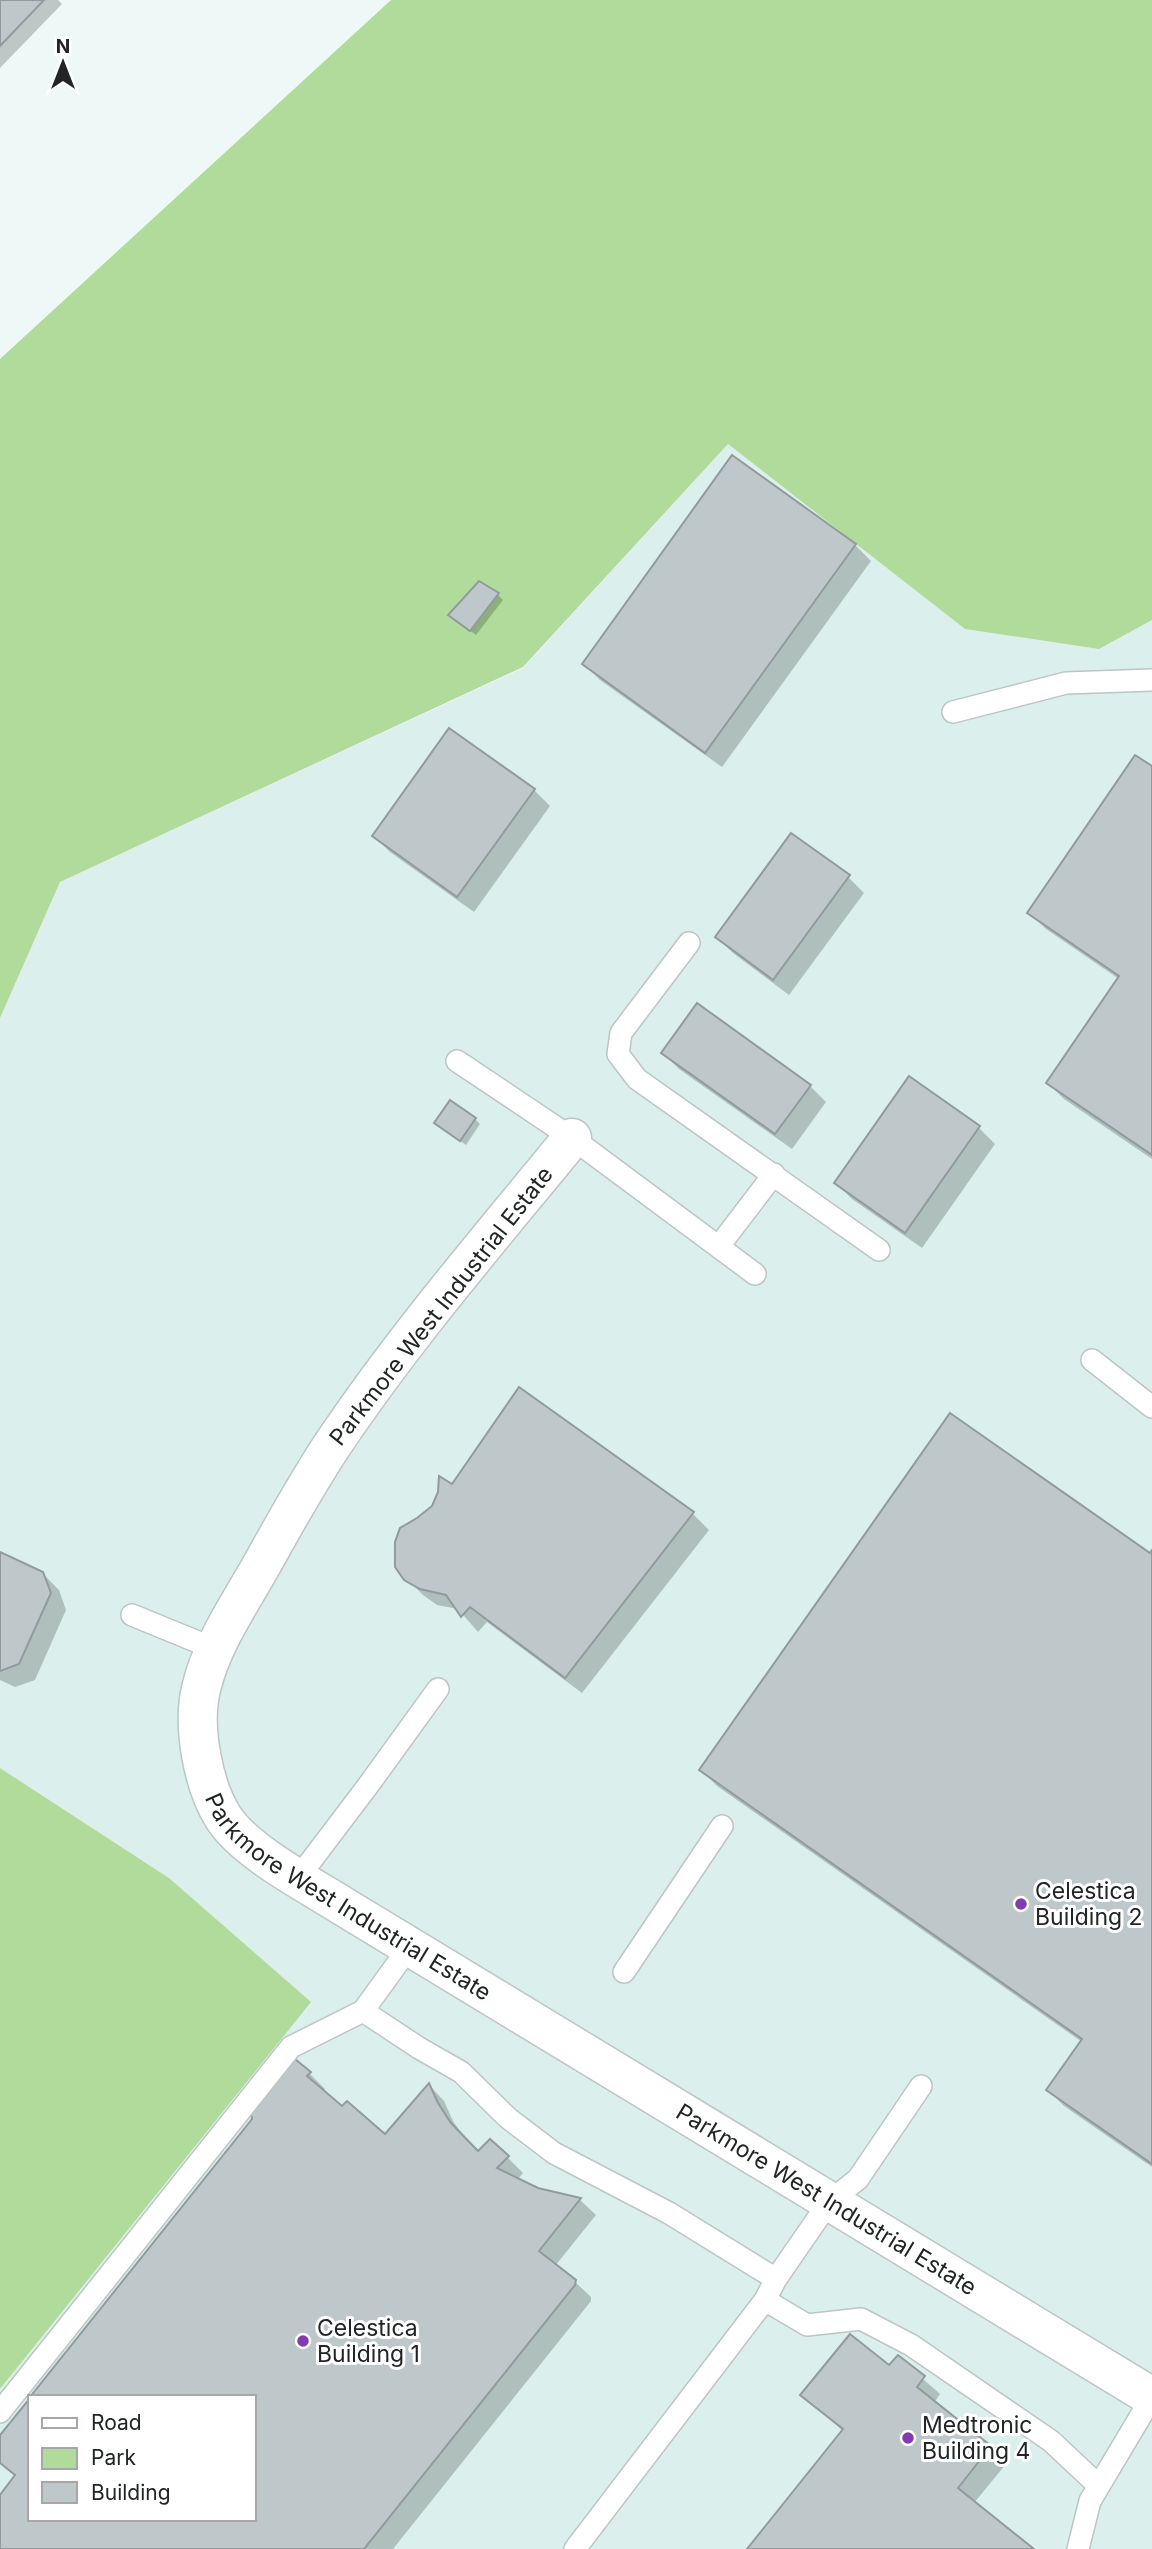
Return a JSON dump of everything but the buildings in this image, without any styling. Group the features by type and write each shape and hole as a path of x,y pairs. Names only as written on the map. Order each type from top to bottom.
{"street":[{"name":"Parkmore West Industrial Estate","path":"572,1138 407,1343 337,1438 293,1509 215,1649 201,1689 197,1720 203,1763 223,1818 243,1840 298,1878 1152,2397"}],"lane":[{"path":"953,712 1066,683 1152,680"},
{"path":"689,943 621,1033 618,1054 637,1079 878,1250"},
{"path":"457,1062 572,1138 755,1274"},
{"path":"719,1246 774,1174"},
{"path":"1092,1360 1152,1407"},
{"path":"132,1615 215,1649"},
{"path":"298,1878 438,1689"},
{"path":"624,1972 722,1826"},
{"path":"0,2412 291,2047 363,2011 410,1946"},
{"path":"363,2011 461,2073 508,2118 554,2153 669,2213 776,2279"},
{"path":"575,2549 765,2300 776,2279 829,2202 858,2179 921,2086"},
{"path":"765,2300 807,2325 861,2319 911,2344 1051,2441 1099,2486"},
{"path":"1078,2549 1090,2501 1152,2397"}],"shaded area":[{"path":"728,444 965,629 1099,649 1152,620 1152,2549 0,2549 0,2389 126,2231 169,1878 0,1768 0,1018 60,882 523,668"}],"green space":[{"path":"391,0 1152,0 1152,620 1099,649 965,629 728,444 523,667 60,882 0,1018 0,359"},
{"path":"0,1768 169,1878 311,2002 0,2389"}],"place":[{"name":"Celestica Building 2","path":"1021,1904"},
{"name":"Celestica Building 1","path":"303,2341"},
{"name":"Medtronic Building 4","path":"908,2438"}]}
